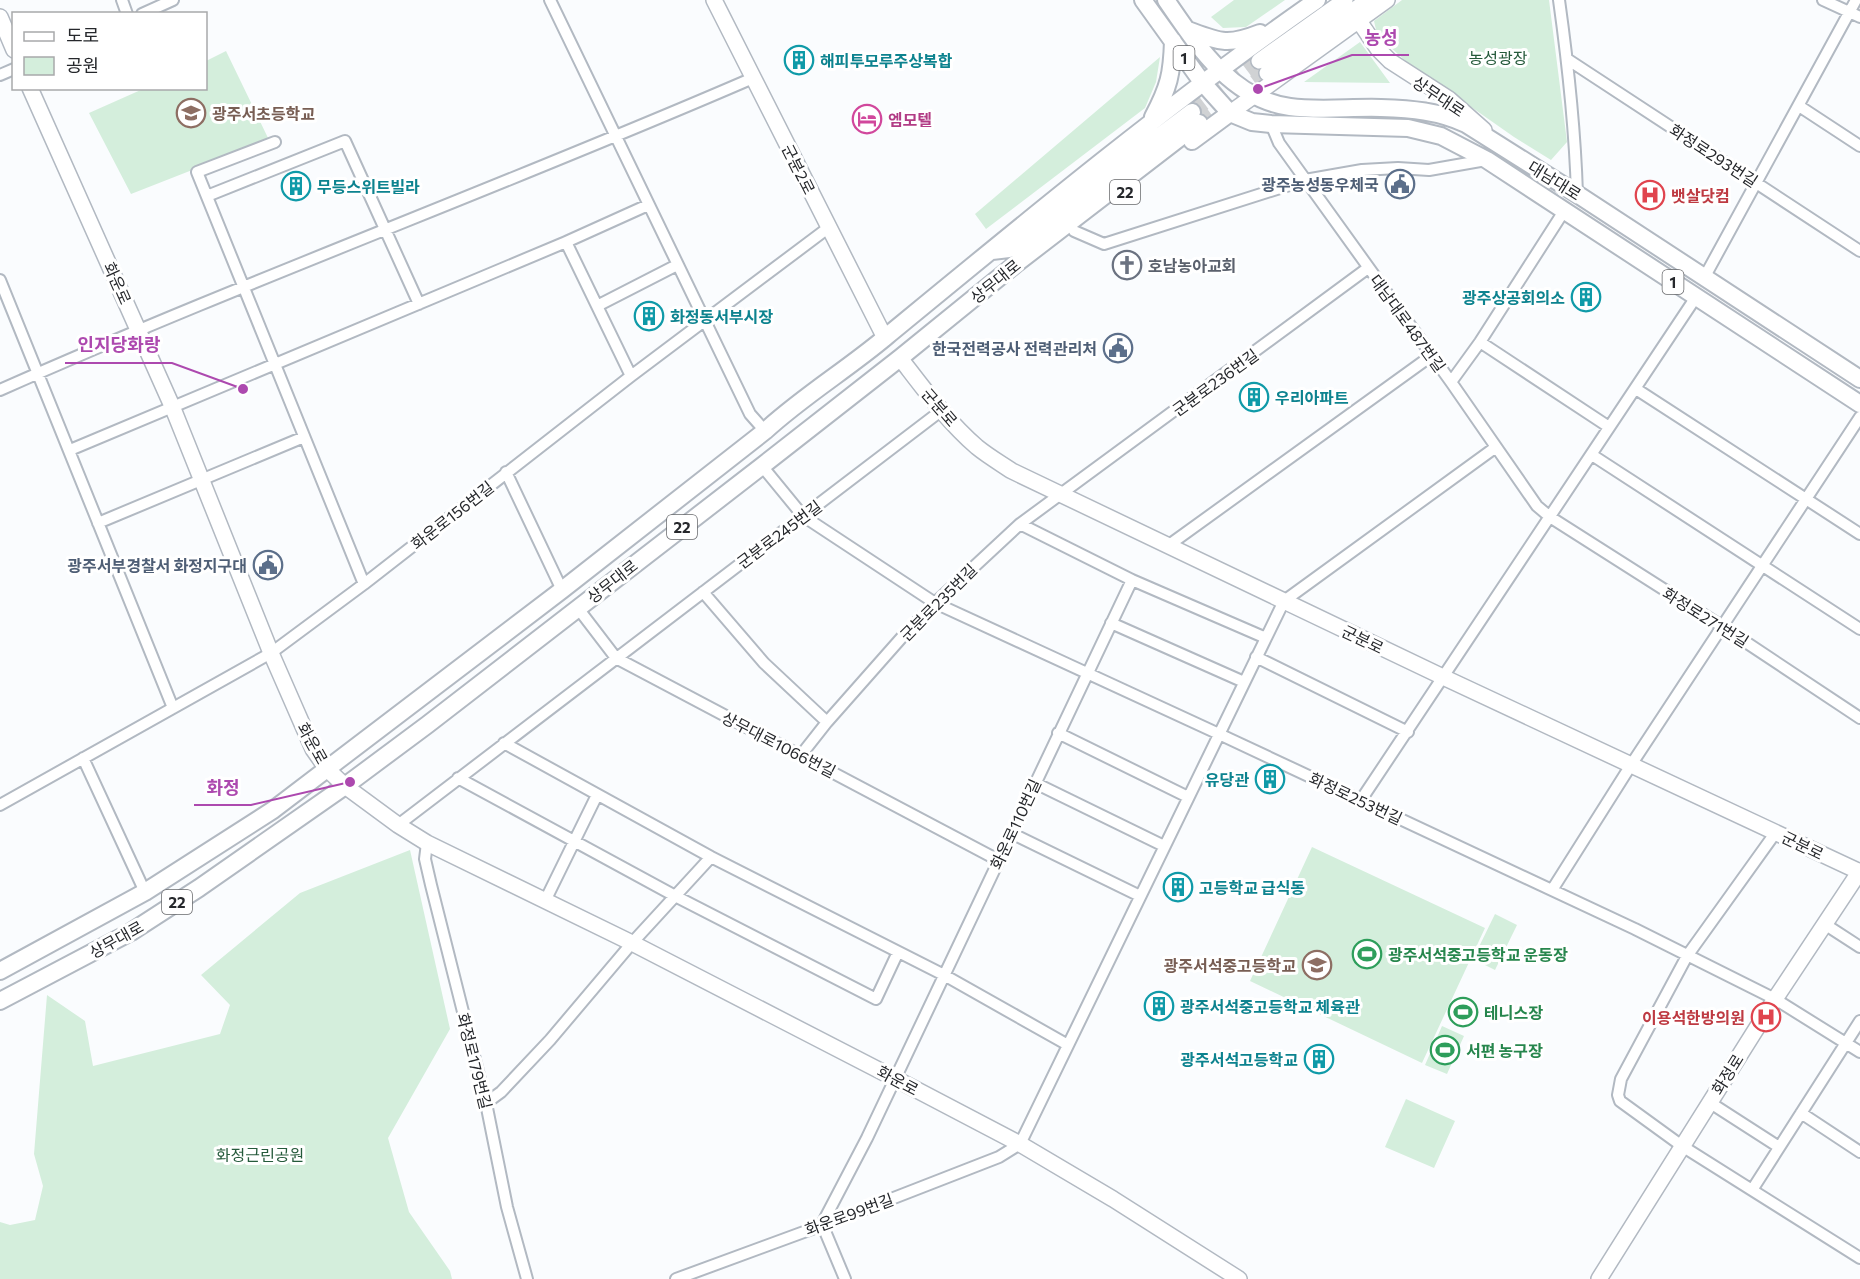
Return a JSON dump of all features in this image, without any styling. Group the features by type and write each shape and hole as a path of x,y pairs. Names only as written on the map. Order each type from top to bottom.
{"main road":[{"name":"1","path":"1143,0 1202,82 1230,113"},
{"name":"1","path":"1166,0 1219,70"},
{"path":"1219,70 1317,0"},
{"path":"1187,30 1218,41 1234,42 1281,26"},
{"path":"1150,122 1170,80 1173,41"},
{"name":"대남대로","path":"1219,70 1254,97 1291,107 1407,109 1449,116 1576,194 1860,379"},
{"name":"22","path":"988,251 1219,70"},
{"name":"대남대로","path":"1230,113 1252,122 1408,128 1441,136 1486,160 1860,404"},
{"name":"22","path":"1017,263 1033,260 1230,113"},
{"name":"상무대로","path":"0,971 145,892 273,810 562,590 785,413 885,338 988,251 1009,249 1195,118 900,358 345,786 199,888 131,932 0,1001"}],"street":[{"path":"146,12 173,0"},
{"path":"550,0 750,414 765,431"},
{"name":"군분2로","path":"714,0 885,338"},
{"path":"1345,0 1263,67 1368,0"},
{"path":"1230,113 1387,0"},
{"path":"1559,0 1568,59 1576,146 1576,194"},
{"path":"1823,0 1855,15"},
{"path":"1704,278 1799,106 1855,15 1856,0"},
{"path":"0,17 12,45"},
{"name":"상무대로","path":"1359,21 1390,62 1449,99 1496,143"},
{"name":"화정로293번길","path":"1568,59 1860,251"},
{"path":"0,390 140,330 616,137 753,78"},
{"name":"화운로","path":"31,90 140,330 271,653 313,749 327,769 345,786 427,843 632,943 1020,1144 1113,1199 1239,1279"},
{"path":"1799,106 1860,146"},
{"name":"대남대로487번길","path":"1271,124 1279,143 1537,506 1551,517"},
{"path":"206,193 345,141 419,304"},
{"path":"275,142 197,172 364,584"},
{"path":"1074,231 1104,244 1305,180 1362,170 1398,168 1429,170 1486,160"},
{"path":"70,450 566,242 648,205"},
{"path":"1451,382 1480,342 1564,211"},
{"name":"화운로156번길","path":"0,805 271,653 828,228"},
{"path":"566,242 632,376"},
{"path":"597,306 677,265"},
{"name":"군분로236번길","path":"1060,494 1368,268"},
{"path":"1,286 70,450 173,708"},
{"path":"1360,800 1408,732 1696,297"},
{"path":"1480,342 1609,427"},
{"path":"1169,545 1431,356"},
{"name":"군분로","path":"900,358 942,410 982,451 1012,471 1443,677 1860,872"},
{"path":"1636,389 1860,534"},
{"name":"군분로245번길","path":"398,825 942,410"},
{"path":"1552,890 1631,765 1860,417"},
{"path":"98,523 304,437"},
{"path":"1020,1144 1284,601 1496,447"},
{"path":"1592,455 1860,629"},
{"name":"화정로253번길","path":"762,466 803,516 935,603 1635,928 1775,999 1860,1052"},
{"path":"506,472 562,590"},
{"name":"군분로235번길","path":"801,755 827,722 935,603 1020,524 1060,494"},
{"name":"화정로271번길","path":"1551,517 1860,718"},
{"path":"1020,524 1132,580 1266,638"},
{"name":"화운로110번길","path":"822,1224 867,1138 1132,580"},
{"path":"704,592 764,663 827,722"},
{"name":"상무대로1066번길","path":"577,608 616,658 998,860"},
{"path":"1111,623 1244,682"},
{"path":"1256,657 1408,732"},
{"path":"1058,733 1188,797"},
{"path":"504,743 711,857 944,975 1068,1045"},
{"path":"83,758 145,892"},
{"path":"458,778 677,897 876,999 898,952"},
{"path":"1035,783 1164,846"},
{"path":"545,901 597,795"},
{"path":"1011,832 1140,896"},
{"path":"1776,832 1687,956 1621,1079 1618,1095 1620,1101 1682,1146 1860,1258"},
{"name":"화정로179번길","path":"427,843 425,859 430,885 486,1103 507,1207 527,1279"},
{"path":"486,1103 501,1092 549,1040 632,943 677,897 711,857"},
{"name":"화정로","path":"1599,1279 1775,999 1860,872"},
{"path":"1826,925 1860,947"},
{"path":"1752,1190 1860,1021"},
{"path":"1709,1102 1779,1147"},
{"path":"1801,1113 1860,1152"},
{"name":"화운로99번길","path":"676,1279 999,1157 1020,1144"},
{"path":"822,1224 845,1279"}],"green space":[{"path":"1234,0 1285,0 1246,27 1223,28 1211,17"},
{"name":"농성광장","path":"1402,0 1549,0 1567,142 1551,160 1514,137 1407,62 1381,39 1377,34 1374,21"},
{"path":"1360,42 1390,83 1304,82"},
{"path":"226,51 269,140 131,194 89,113 141,90 207,90 207,60"},
{"path":"1160,57 1156,82 1145,108 986,229 975,214"},
{"name":"광주서석중고등학교 운동장","path":"1312,847 1485,928 1422,1063 1250,981"},
{"name":"화정근린공원","path":"410,850 450,1029 388,1138 409,1212 450,1271 452,1279 0,1279 0,1222 10,1225 35,1220 43,1186 34,1154 47,995 85,1021 93,1066 220,1034 230,1005 201,975 300,893"},
{"path":"1495,914 1517,925 1495,970 1473,959"},
{"name":"테니스장","path":"1455,999 1479,1012 1472,1025 1448,1012"},
{"name":"서편 농구장","path":"1442,1026 1464,1036 1447,1074 1425,1065"},
{"path":"1406,1099 1455,1121 1434,1168 1385,1147"}],"tunnel":[{"path":"1192,112 1259,61"},
{"path":"1199,123 1267,73"}],"place":[{"name":"해피투모루주상복합","path":"799,60"},
{"name":"농성","path":"1258,89"},
{"name":"광주서초등학교","path":"191,113"},
{"name":"엠모텔","path":"867,119"},
{"name":"광주농성동우체국","path":"1400,184"},
{"name":"무등스위트빌라","path":"296,186"},
{"name":"뱃살닷컴","path":"1650,195"},
{"name":"호남농아교회","path":"1127,265"},
{"name":"광주상공회의소","path":"1586,297"},
{"name":"화정동서부시장","path":"649,316"},
{"name":"한국전력공사 전력관리처","path":"1118,348"},
{"name":"인지당화랑","path":"243,389"},
{"name":"우리아파트","path":"1254,397"},
{"name":"광주서부경찰서 화정지구대","path":"268,565"},
{"name":"유당관","path":"1270,779"},
{"name":"화정","path":"350,782"},
{"name":"고등학교 급식동","path":"1178,887"},
{"name":"광주서석중고등학교 운동장","path":"1367,954"},
{"name":"광주서석중고등학교","path":"1317,965"},
{"name":"광주서석중고등학교 체육관","path":"1159,1006"},
{"name":"테니스장","path":"1463,1012"},
{"name":"이용석한방의원","path":"1766,1017"},
{"name":"서편 농구장","path":"1445,1050"},
{"name":"광주서석고등학교","path":"1319,1059"}]}
